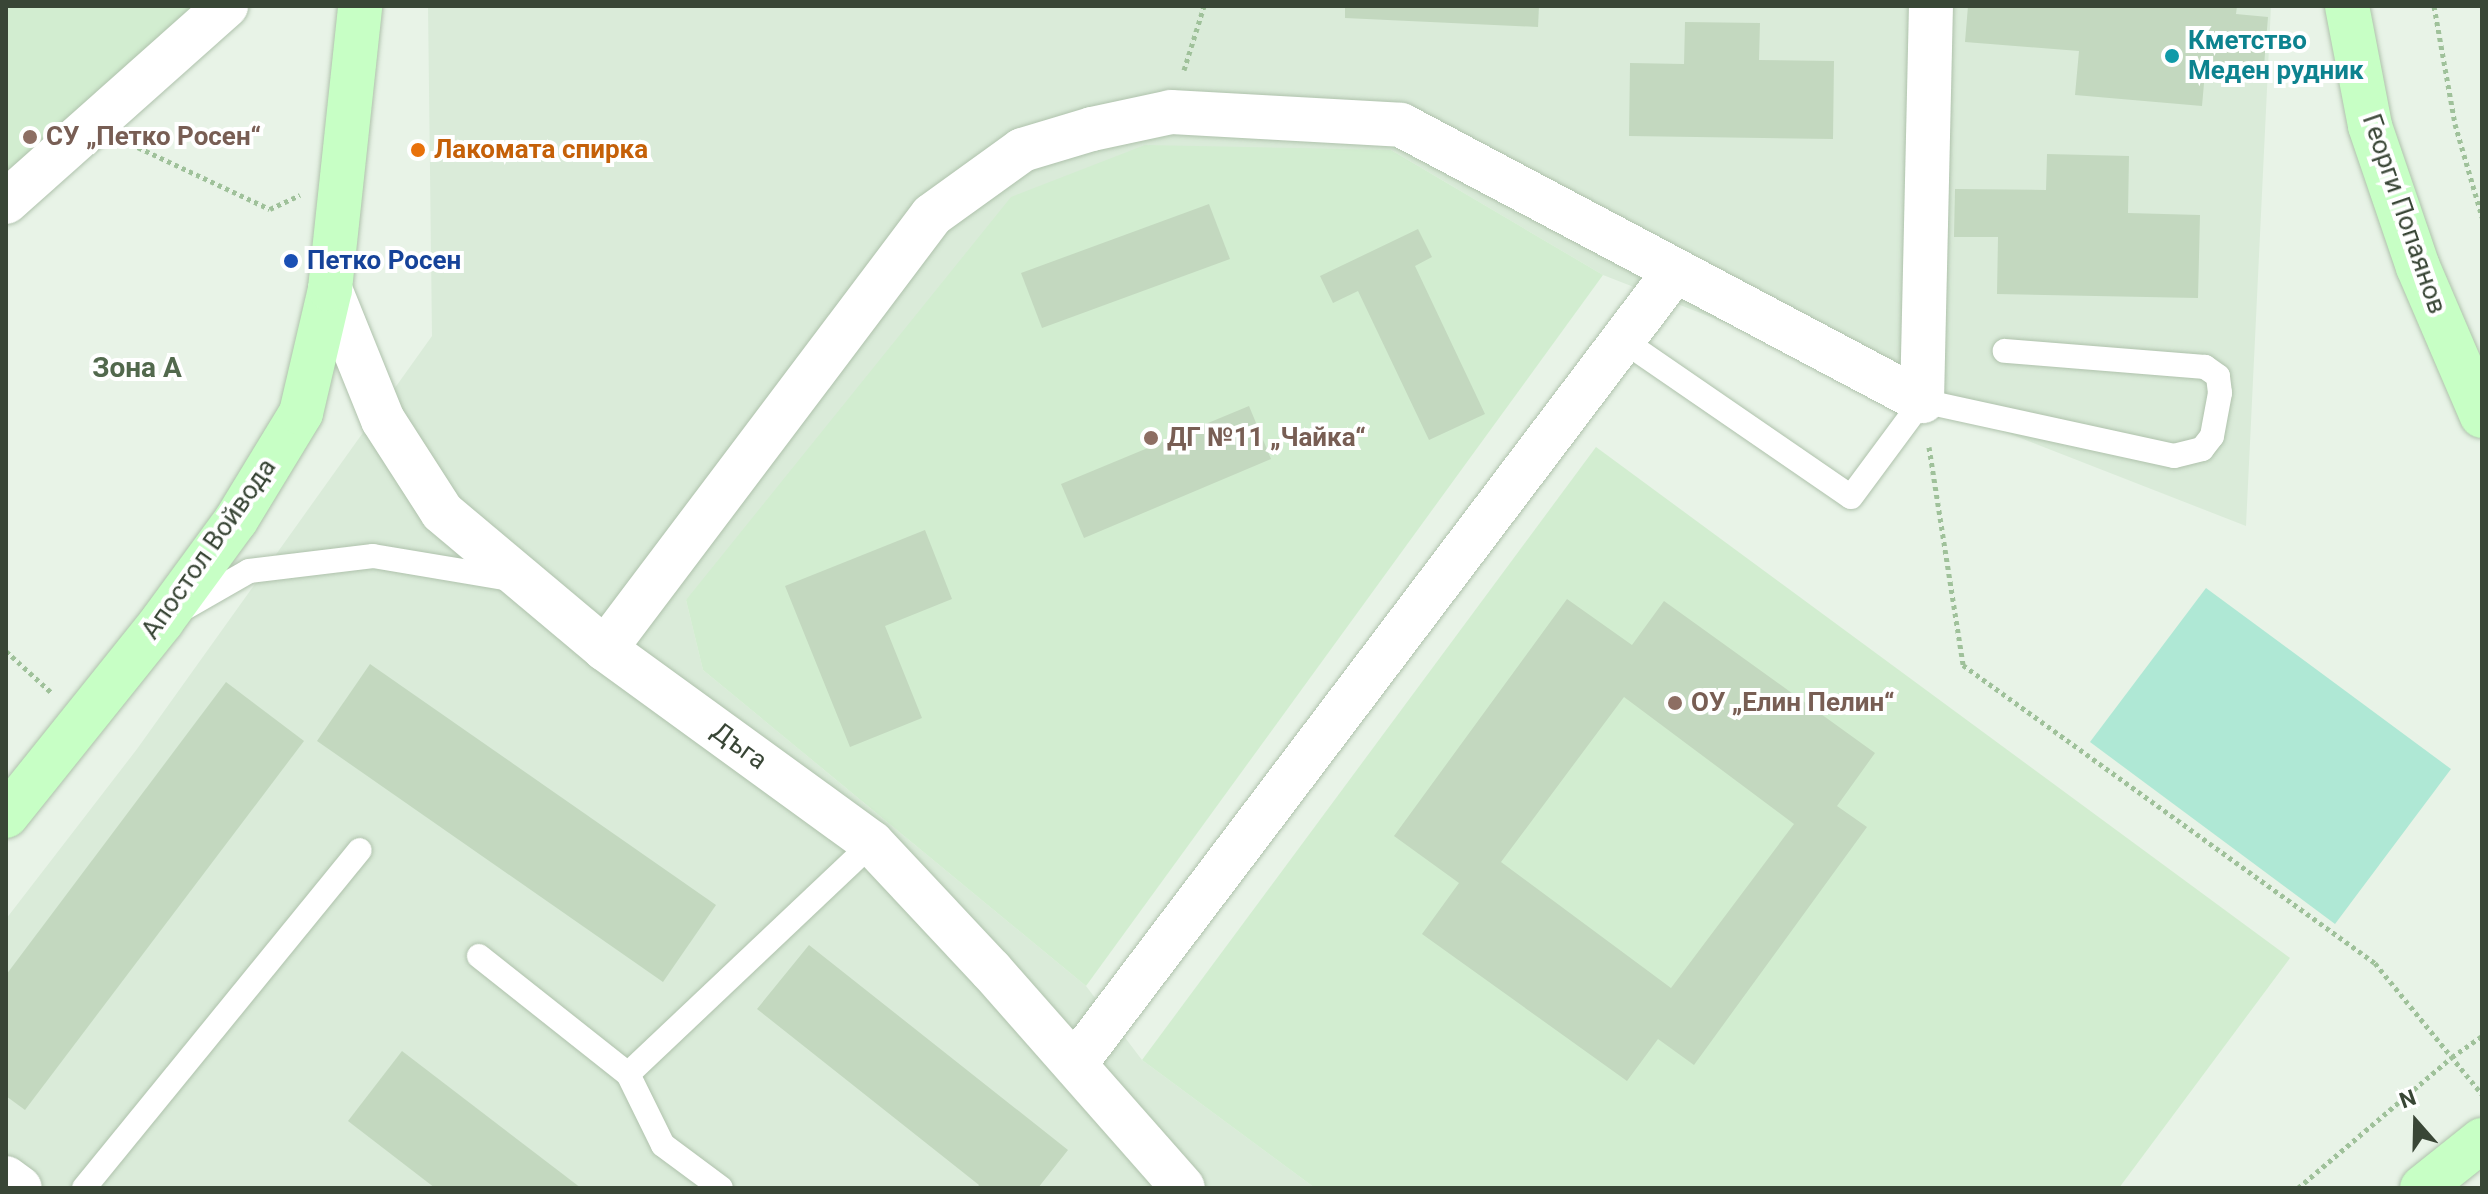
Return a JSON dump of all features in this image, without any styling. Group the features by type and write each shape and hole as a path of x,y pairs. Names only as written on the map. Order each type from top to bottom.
{"street":[{"path":"6,202 226,6"},
{"name":"Апостол Войвода","path":"6,816 162,621 236,520 301,413 330,289 360,6"},
{"path":"605,649 932,215 1022,150 1092,129 1171,112 1401,125 1922,401 1931,6"},
{"name":"Георги Попаянов","path":"2347,6 2370,126 2418,267 2482,416"},
{"path":"1075,1064 1675,271"},
{"name":"Дъга","path":"330,289 383,420 442,512 605,649 872,843 1075,1064 1183,1188"},
{"path":"2422,1188 2482,1140"},
{"path":"6,1178 20,1188"}],"lane":[{"path":"1624,341 1851,497 1922,401 2174,456 2202,449 2212,436 2220,393 2218,376 2205,367 2005,351"},
{"path":"162,621 249,571 373,556 520,580"},
{"path":"628,1074 872,843"},
{"path":"84,1188 360,850"},
{"path":"479,956 628,1074 663,1145 721,1188"}],"path":[{"path":"1171,112 1204,6"},
{"path":"2434,6 2455,124 2482,217"},
{"path":"91,125 270,209 343,175"},
{"path":"1922,401 1963,665 2375,963 2482,1094"},
{"path":"6,651 82,721"},
{"path":"2298,1188 2452,1057 2482,1036"}],"shaded area":[{"name":"СУ „Петко Росен“","path":"6,6 196,6 6,180"},
{"path":"428,6 2271,6 2246,526 1603,275 1391,150 686,600 703,670 1086,986 1142,1060 1315,1188 6,1188 6,919 137,749 432,336"},
{"name":"ДГ №11 „Чайка“","path":"1145,145 1391,150 1603,275 1086,986 703,670 686,600 1011,197"},
{"name":"ОУ „Елин Пелин“","path":"1596,447 2290,958 2119,1188 1315,1188 1142,1060"},
{"path":"2206,588 2451,769 2335,924 2090,742"}],"building":[{"path":"1345,6 1539,6 1538,27 1345,18"},
{"name":"Кметство Меден рудник","path":"1968,6 2237,6 2236,14 2268,17 2264,66 2206,61 2202,106 2075,95 2079,51 1965,42"},
{"path":"1685,22 1760,23 1759,60 1834,61 1833,139 1629,136 1630,63 1684,64"},
{"path":"2047,154 2129,156 2128,213 2200,215 2198,298 1997,294 1998,237 1954,237 1955,189 2046,190"},
{"path":"1209,204 1230,259 1042,328 1021,273"},
{"path":"1418,229 1432,257 1415,266 1485,414 1429,440 1358,291 1333,303 1320,276"},
{"path":"1249,406 1271,459 1084,538 1061,484"},
{"path":"925,530 952,599 885,626 922,718 850,747 785,586"},
{"path":"1567,599 1632,645 1664,601 1875,753 1837,806 1867,827 1694,1065 1658,1039 1627,1081 1422,934 1459,883 1394,836","holes":["1624,697 1794,824 1671,988 1501,862"]},
{"path":"370,664 716,905 663,982 317,741"},
{"path":"226,682 304,741 25,1110 6,1096 6,975"},
{"path":"809,945 1068,1150 1038,1188 977,1188 979,1185 757,1009"},
{"path":"402,1051 581,1188 435,1188 348,1121"}],"place":[{"name":"Кметство Меден рудник","path":"2172,56"},
{"name":"СУ „Петко Росен“","path":"30,137"},
{"name":"Лакомата спирка","path":"418,150"},
{"name":"Петко Росен","path":"291,261"},
{"name":"ДГ №11 „Чайка“","path":"1151,438"},
{"name":"ОУ „Елин Пелин“","path":"1675,703"}],"district":[{"name":"Зона А","path":"137,368"}]}
